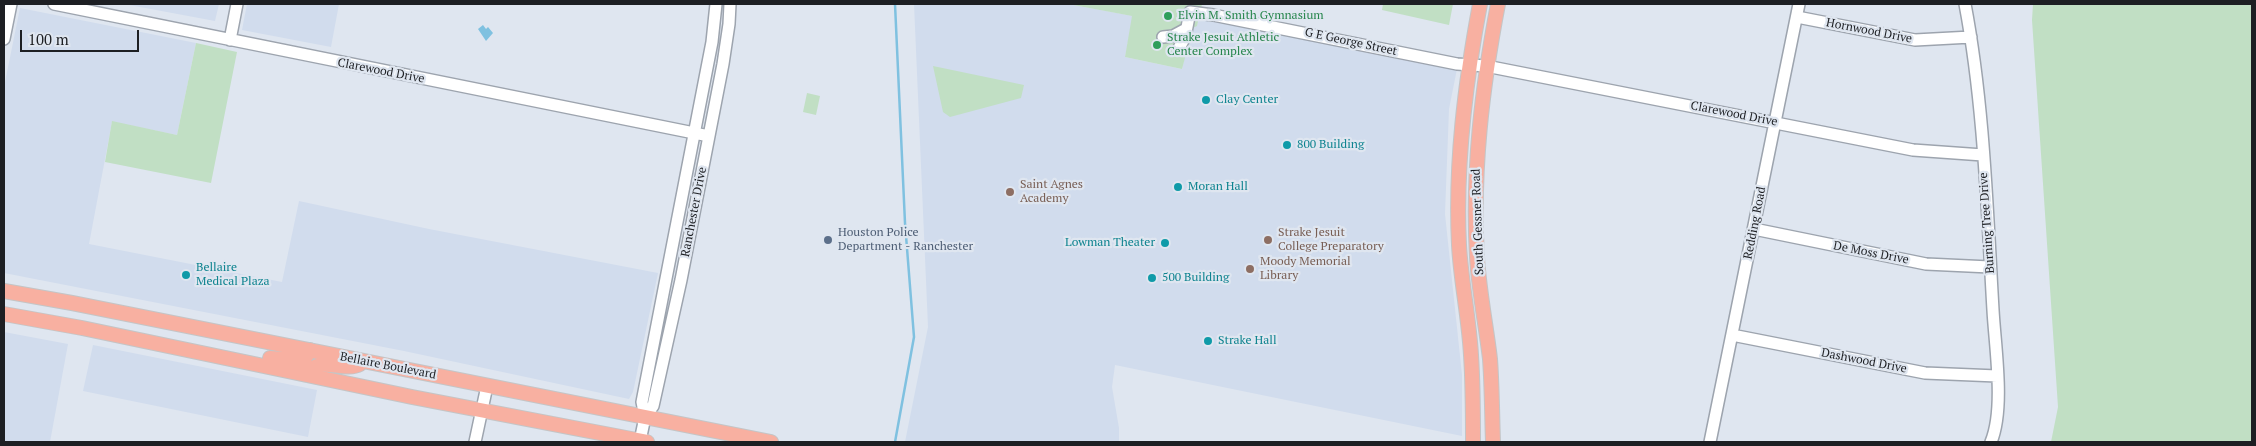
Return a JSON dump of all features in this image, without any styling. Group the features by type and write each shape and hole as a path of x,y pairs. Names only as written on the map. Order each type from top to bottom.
{"main road":[{"name":"South Gessner Road","path":"1473,442 1471,354 1459,246 1458,190 1460,132 1480,4"},
{"name":"South Gessner Road","path":"1493,442 1490,361 1478,258 1476,191 1478,138 1486,66 1498,4"},
{"name":"Bellaire Boulevard","path":"4,291 771,442"},
{"path":"82,328 87,306"},
{"name":"Bellaire Boulevard","path":"4,314 82,328 644,442"},
{"path":"212,355 251,354 297,362 303,361 310,350"},
{"path":"307,375 311,369 320,364 354,367 365,361"},
{"path":"1473,442 1493,442"}],"street":[{"path":"4,39 11,4"},
{"name":"Clarewood Drive","path":"54,4 709,136"},
{"path":"230,40 237,4"},
{"name":"Ranchester Drive","path":"644,442 645,417 641,404 715,24 716,4"},
{"name":"Ranchester Drive","path":"645,417 653,406 681,280 729,24 730,4"},
{"name":"Redding Road","path":"1710,442 1800,4"},
{"name":"Burning Tree Drive","path":"1965,4 1971,37 1982,155 1997,376 1997,424 1992,442"},
{"name":"G E George Street","path":"1179,48 1185,37 1190,12 1448,62 1470,64"},
{"name":"Hornwood Drive","path":"1797,17 1915,40 1971,37"},
{"path":"715,24 729,24"},
{"path":"1163,37 1173,36 1186,29"},
{"name":"Clarewood Drive","path":"1470,64 1913,150 1982,155"},
{"name":"De Moss Drive","path":"1754,229 1926,264 1990,267"},
{"path":"665,277 681,280"},
{"name":"Dashwood Drive","path":"1732,335 1925,374 1997,376"},
{"path":"654,337 668,340"},
{"path":"476,442 487,386"}],"shaded area":[{"path":"124,4 219,4 215,21"},
{"path":"247,4 339,4 331,47 242,30"},
{"name":"Strake Jesuit College Preparatory","path":"914,4 1068,4 1133,16 1125,57 1182,69 1190,34 1197,25 1201,7 1329,37 1459,59 1449,109 1445,214 1462,375 1462,436 1115,365 1112,387 1119,428 1119,442 905,442 928,327"},
{"path":"20,8 196,43 177,135 112,122 89,244 282,282 299,201 429,229 658,273 633,392 629,399 404,351 4,273 4,87"},
{"path":"4,332 68,344 50,442 4,442"},
{"path":"93,345 317,390 308,437 83,391"}],"green space":[{"name":"Strake Jesuit Athletic Center Complex","path":"1068,4 1202,4 1197,26 1193,28 1182,69 1125,57 1132,16"},
{"path":"1383,4 1453,4 1449,25 1382,10"},
{"path":"2033,4 2252,4 2252,442 2051,442 2058,407 2032,20"},
{"path":"196,43 237,52 211,183 105,162 112,121 177,135"},
{"path":"933,66 1024,85 1021,98 950,117 943,112"},
{"path":"807,93 820,96 816,115 803,112"}],"water":[{"path":"483,25 486,29 488,27 493,33 486,41 478,29"}],"waterway":[{"path":"895,4 905,223 914,337 895,442"}],"place":[{"name":"Elvin M. Smith Gymnasium","path":"1168,16"},
{"name":"Strake Jesuit Athletic Center Complex","path":"1157,45"},
{"name":"Clay Center","path":"1206,100"},
{"name":"800 Building","path":"1287,145"},
{"name":"Moran Hall","path":"1178,187"},
{"name":"Saint Agnes Academy","path":"1010,192"},
{"name":"Houston Police Department - Ranchester","path":"828,240"},
{"name":"Strake Jesuit College Preparatory","path":"1268,240"},
{"name":"Lowman Theater","path":"1165,243"},
{"name":"Moody Memorial Library","path":"1250,269"},
{"name":"Bellaire Medical Plaza","path":"186,275"},
{"name":"500 Building","path":"1152,278"},
{"name":"Strake Hall","path":"1208,341"}]}
